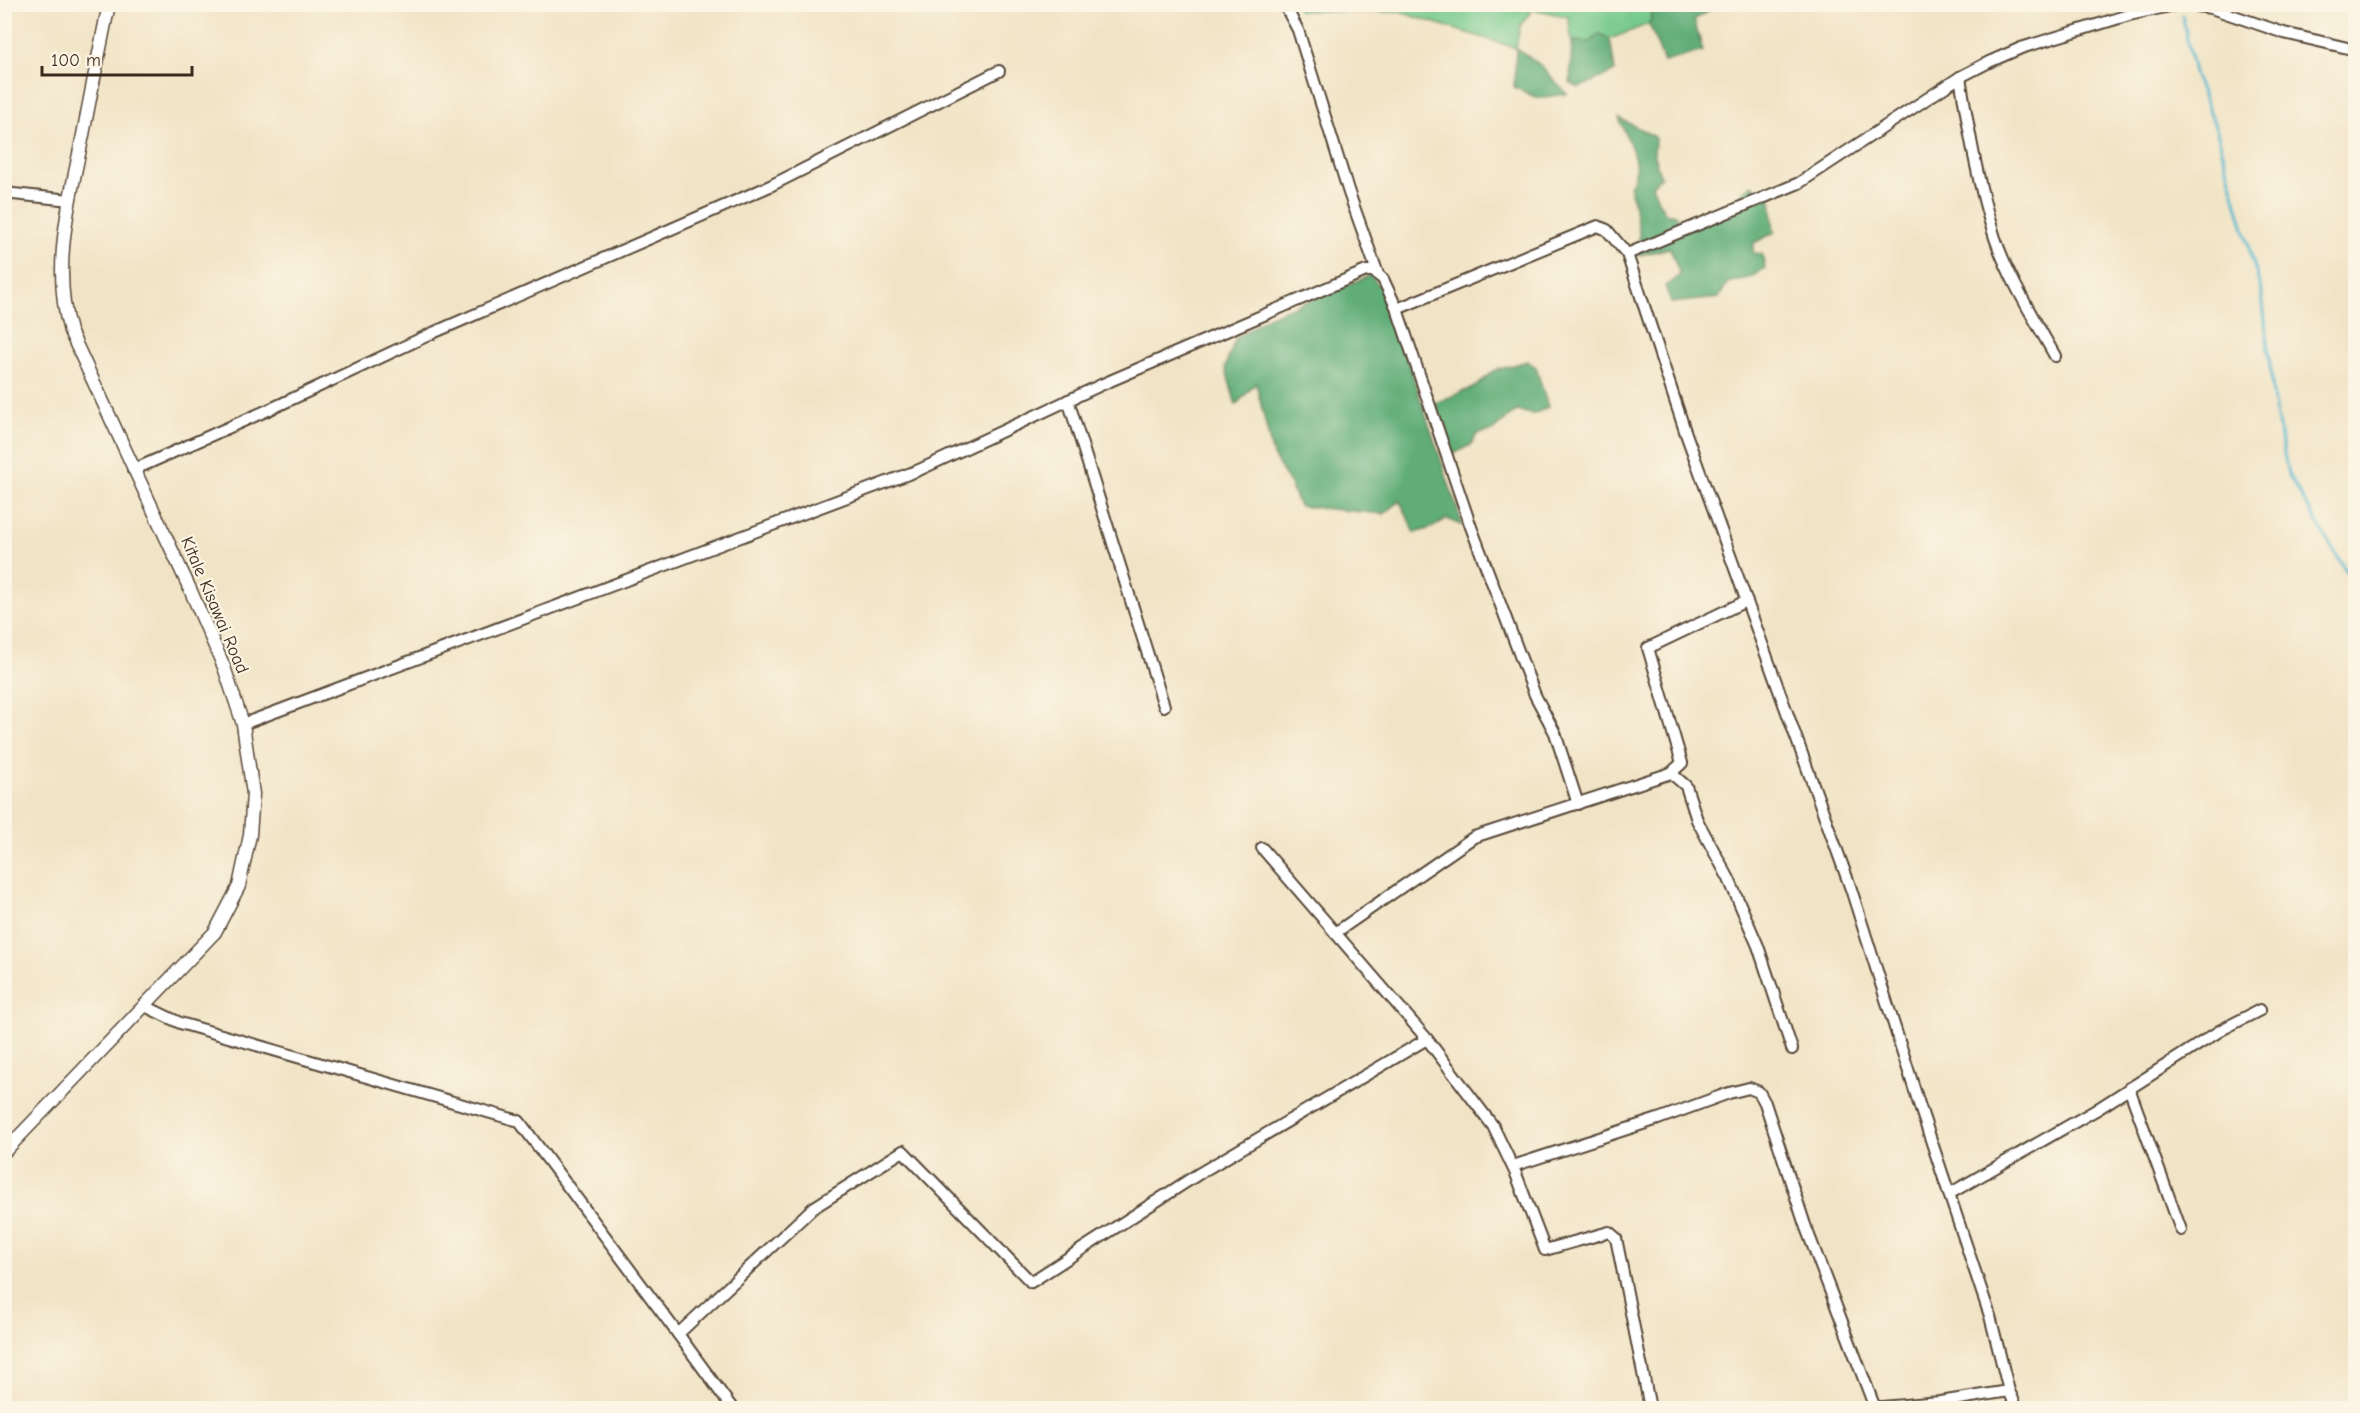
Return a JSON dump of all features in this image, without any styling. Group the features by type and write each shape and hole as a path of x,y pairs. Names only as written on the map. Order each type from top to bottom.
{"street":[{"name":"Kitale Kisawai Road","path":"4,1152 215,932 239,886 250,835 253,794 243,724 224,667 189,586 70,331 65,314 62,285 65,232 109,4"},
{"path":"1284,4 1298,30 1349,193 1378,274 1383,279 1397,309 1471,528 1535,694 1555,733 1578,804"},
{"path":"1627,254 1799,183 1960,77 2021,48 2129,15 2181,4 2211,8 2284,33 2355,50"},
{"path":"133,470 435,332 770,186 999,71"},
{"path":"1960,77 1979,179 1996,240 2055,356"},
{"path":"4,193 70,200"},
{"path":"1397,309 1598,226 1606,230 1627,254 1685,431 1851,889 1990,1316 2009,1391 2017,1408"},
{"path":"243,724 919,470 1068,400 1366,271 1378,274"},
{"path":"1068,400 1164,706"},
{"path":"1335,933 1474,837 1671,773 1682,764 1648,648 1746,601"},
{"path":"1671,773 1686,786 1697,820 1737,898 1758,946 1792,1049"},
{"path":"1262,848 1426,1039 1493,1126 1513,1166 1545,1250 1609,1232 1616,1238 1650,1408"},
{"path":"145,1006 180,1023 519,1121 732,1408"},
{"path":"1949,1194 2096,1110 2221,1030 2260,1010"},
{"path":"678,1334 813,1208 903,1151 1031,1282 1200,1173 1426,1039"},
{"path":"1513,1166 1658,1119 1729,1093 1749,1088 1759,1092 1805,1225 1875,1408"},
{"path":"2129,1088 2181,1230"},
{"path":"1870,1408 1940,1402 2009,1391"}],"green space":[{"path":"1296,5 1655,5 1649,24 1610,39 1599,34 1591,42 1572,41 1568,17 1533,9 1520,26 1516,48 1399,12 1299,11"},
{"path":"1655,5 1718,5 1694,20 1703,51 1664,62 1649,24"},
{"path":"1599,34 1610,39 1615,71 1579,88 1570,82 1572,41 1591,42"},
{"path":"1516,48 1539,64 1567,94 1537,98 1514,87"},
{"path":"1619,118 1655,137 1654,156 1661,177 1652,185 1666,214 1675,214 1680,224 1736,200 1751,184 1771,199 1774,233 1754,243 1753,253 1762,254 1765,268 1752,277 1727,283 1719,298 1671,303 1665,286 1680,275 1670,248 1639,255 1639,230 1630,186 1634,178 1635,161"},
{"path":"1371,275 1383,291 1394,320 1463,526 1447,519 1431,528 1415,533 1400,501 1384,514 1299,506 1287,478 1273,456 1256,383 1236,405 1225,367 1236,338 1268,317"},
{"path":"1527,361 1536,367 1548,407 1534,414 1516,411 1492,431 1477,434 1471,445 1452,455 1435,403 1477,386 1493,371"}],"waterway":[{"path":"2182,15 2194,73 2216,128 2262,294 2274,402 2288,474 2356,588"}]}
